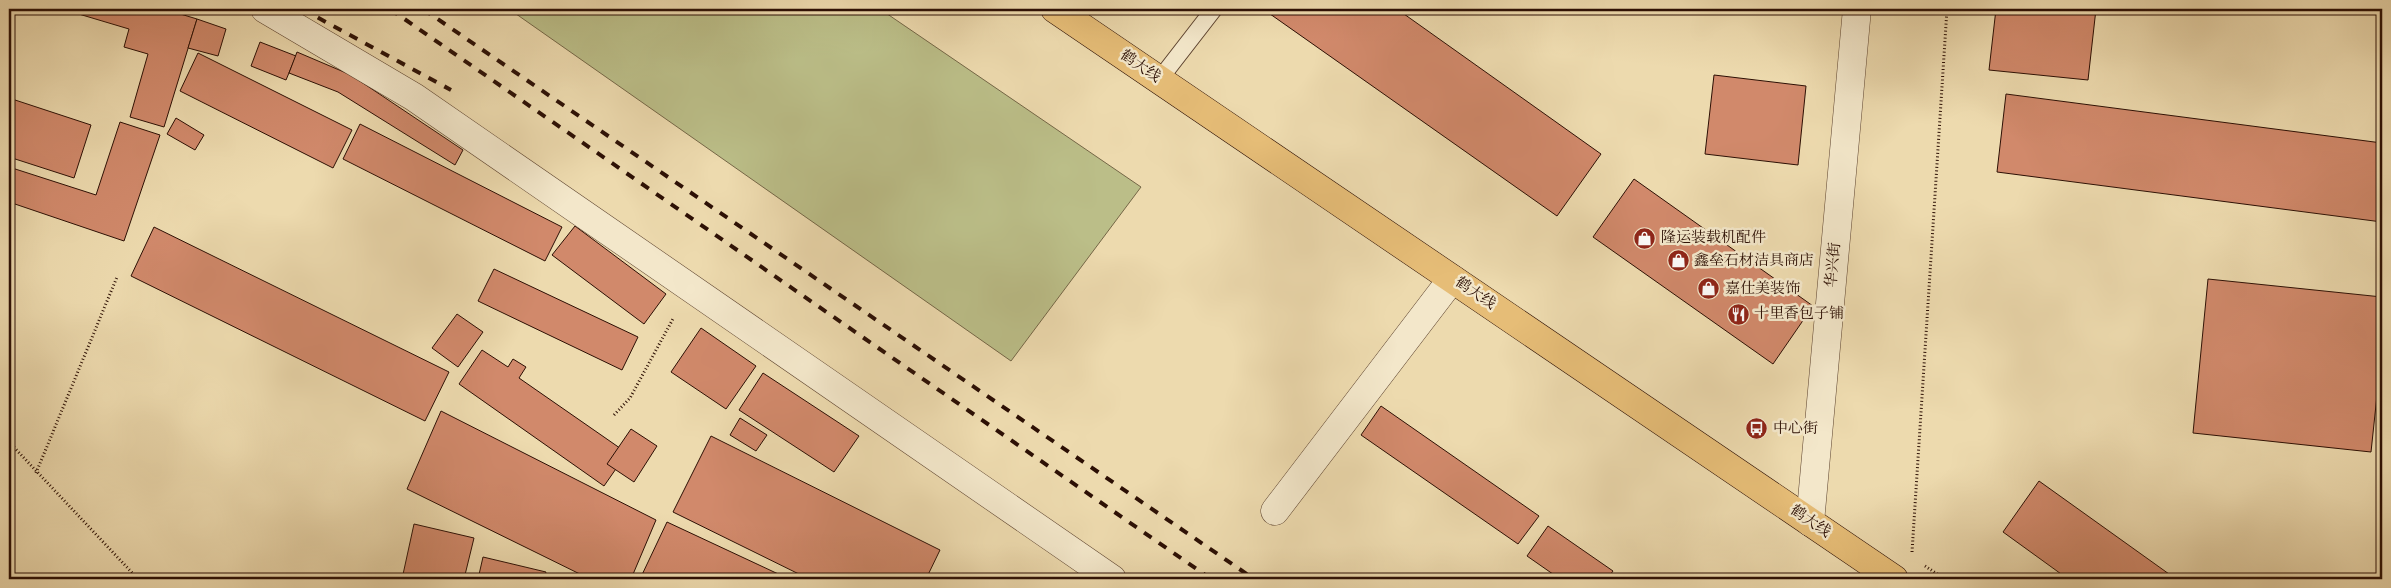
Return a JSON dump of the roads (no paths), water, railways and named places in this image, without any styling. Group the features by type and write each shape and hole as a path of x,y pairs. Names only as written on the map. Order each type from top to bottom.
{"highway":[{"name":"鹤大线","path":"1055,9 1894,579"}],"street":[{"path":"265,9 414,97 1112,579"},
{"name":"华兴街","path":"1810,522 1857,9"},
{"path":"1275,511 1452,279"}],"lane":[{"path":"1159,80 1214,9"}],"railway":[{"path":"302,9 451,90"},
{"path":"390,9 1211,579"},
{"path":"423,9 1254,579"}],"place":[{"name":"隆运装载机配件","path":"1645,238"},
{"name":"鑫垒石材洁具商店","path":"1678,261"},
{"name":"嘉仕美装饰","path":"1709,289"},
{"name":"十里香包子铺","path":"1738,314"},
{"name":"中心街","path":"1757,429"}]}
